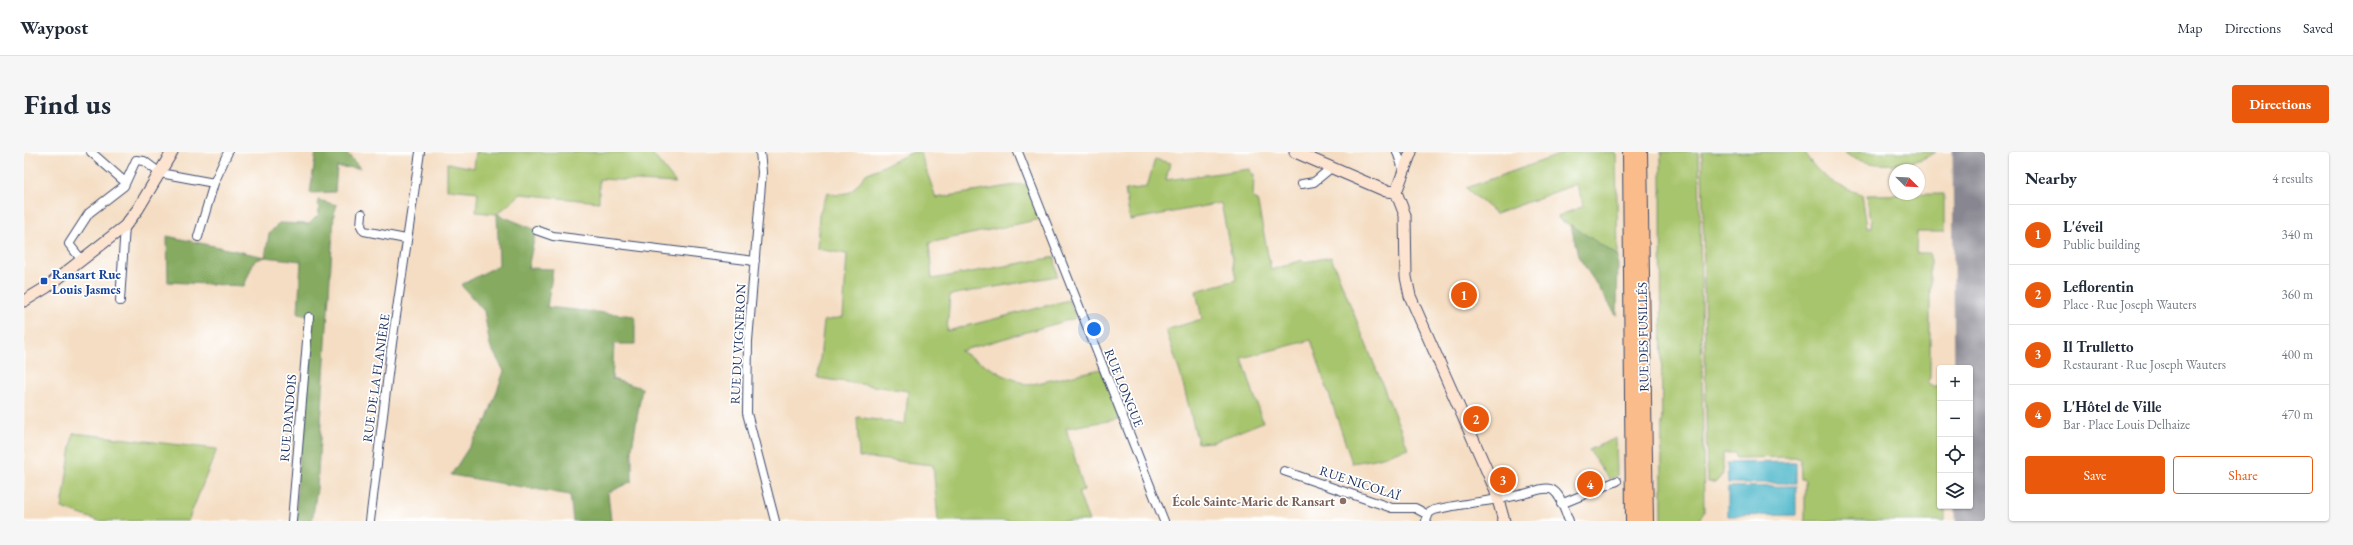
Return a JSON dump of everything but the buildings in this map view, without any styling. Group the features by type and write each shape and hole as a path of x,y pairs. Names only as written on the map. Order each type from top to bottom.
{"highway":[{"name":"RUE DES FUSILLÉS","path":"1630,152 1632,518"},
{"name":"RUE DES FUSILLÉS","path":"1640,152 1646,521"}],"street":[{"path":"92,152 125,182"},
{"path":"24,301 47,287 125,226 138,209 172,152"},
{"path":"198,237 214,183 228,152"},
{"name":"RUE DE LA FLANIÈRE","path":"370,521 406,239 420,152"},
{"name":"RUE DU VIGNERON","path":"760,152 762,172 748,341 747,413 775,521"},
{"name":"RUE LONGUE","path":"1018,152 1164,521"},
{"path":"1295,152 1386,191 1396,192"},
{"path":"1397,152 1405,173"},
{"path":"1412,152 1405,173 1396,192 1405,215 1406,277 1410,296 1498,499 1504,521"},
{"path":"82,259 69,244 89,213 108,197 116,193 125,182 136,160 144,161 160,173 214,183"},
{"path":"1302,184 1314,182 1332,168"},
{"path":"362,214 361,226 364,231 406,239"},
{"path":"120,301 125,226"},
{"path":"536,230 553,236 755,260"},
{"name":"RUE DANDOIS","path":"292,521 309,317"},
{"name":"RUE NICOLAÏ","path":"1284,471 1392,508 1415,508 1427,518 1431,511 1498,499 1507,499 1546,488 1553,490 1569,521"},
{"path":"1561,504 1617,481"}],"green space":[{"path":"316,152 346,152 360,168 337,167 335,192 310,193"},
{"path":"476,152 651,152 676,183 599,179 599,202 521,194 497,214 476,212 478,192 447,189 447,163 474,168"},
{"path":"913,152 920,152 936,198 1022,184 1028,186 1041,219 929,243 932,279 1055,257 1057,276 950,295 947,331 1069,300 1076,318 960,351 1003,375 1028,385 1101,369 1120,419 1066,428 1084,490 1078,492 1089,521 938,521 933,465 859,457 857,417 905,424 908,391 818,378 824,321 843,317 847,254 817,249 819,214 828,192 836,195 851,192 866,174"},
{"path":"1567,152 1616,152 1618,256 1559,219 1558,216 1584,206 1576,184 1496,214 1466,188"},
{"path":"1661,152 1699,152 1704,512 1699,521 1662,521"},
{"path":"1702,152 1804,152 1815,167 1828,179 1844,188 1862,194 1867,227 1872,227 1867,195 1889,195 1889,200 1925,200 1925,194 1944,194 1944,232 1917,232 1916,253 1930,253 1930,378 1928,381 1932,386 1937,386 1937,509 1945,509 1945,521 1805,521 1805,480 1801,479 1800,459 1795,457 1736,458 1735,453 1723,453 1723,474 1716,482 1707,482"},
{"path":"1844,152 1936,152 1916,161 1890,164 1876,164 1853,158"},
{"path":"1155,159 1170,163 1166,180 1250,169 1251,173 1254,174 1253,199 1257,199 1271,270 1303,260 1304,262 1331,257 1408,448 1375,459 1352,463 1311,340 1242,358 1263,422 1213,442 1198,443 1181,376 1166,330 1202,319 1196,291 1236,280 1221,203 1130,220 1125,190 1147,187"},
{"path":"318,200 337,205 334,214 317,489 312,521 296,521 298,469 312,317 298,314 301,261 265,257 269,234 279,223 309,224 319,214"},
{"path":"497,214 536,230 528,268 553,269 547,307 635,316 635,344 614,344 612,379 642,388 632,448 632,481 608,493 611,521 573,521 570,495 451,475 487,419 504,371 490,346 484,311 461,285 499,265"},
{"path":"1571,225 1618,256 1617,316 1578,256"},
{"path":"167,236 265,257 254,261 244,286 168,282"},
{"path":"73,433 217,449 188,521 99,521 62,508"},
{"path":"1616,438 1617,476 1609,479 1589,450"}],"water":[{"path":"1796,462 1796,483 1728,483 1727,463"},
{"path":"1796,486 1796,515 1728,516 1728,487"}],"runway":[{"path":"1977,152 1980,521"}],"place":[{"name":"Ransart Rue Louis Jasmes","path":"44,281"},
{"name":"L'éveil","path":"1464,295"},
{"name":"Leflorentin","path":"1476,419"},
{"name":"Il Trulletto","path":"1503,480"},
{"name":"L'Hôtel de Ville","path":"1590,484"},
{"name":"École Sainte-Marie de Ransart","path":"1343,501"}]}
